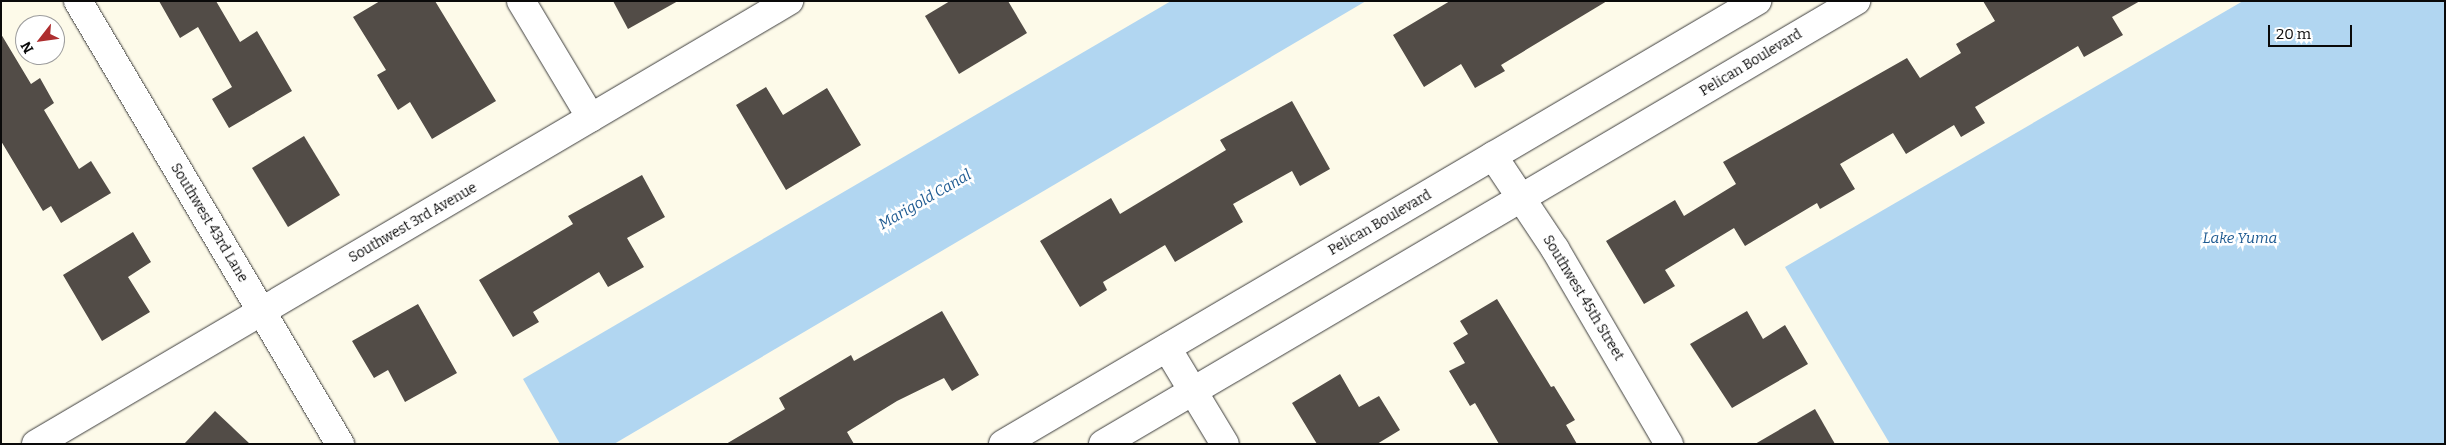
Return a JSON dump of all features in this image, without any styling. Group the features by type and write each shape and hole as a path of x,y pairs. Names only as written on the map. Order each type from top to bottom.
{"street":[{"name":"Southwest 43rd Lane","path":"78,1 340,444"},
{"path":"521,1 591,118"},
{"name":"Southwest 3rd Avenue","path":"36,444 789,1"},
{"name":"Pelican Boulevard","path":"1003,444 1757,1"},
{"name":"Pelican Boulevard","path":"1104,444 1856,1"},
{"name":"Southwest 45th Street","path":"1493,156 1522,198 1669,444"},
{"path":"1167,348 1225,444"}],"water":[{"name":"Marigold Canal","path":"1171,1 1366,1 614,444 560,444 523,379"},
{"name":"Lake Yuma","path":"2243,1 2445,1 2445,444 1890,444 1785,267"}],"building":[{"path":"159,1 216,1 240,42 257,31 292,91 229,128 212,99 232,87 198,27 180,38"},
{"path":"380,1 435,1 496,101 432,139 410,102 398,110 377,75 386,70 353,17"},
{"path":"613,1 678,1 628,29"},
{"path":"950,1 1008,1 1027,33 959,74 925,16"},
{"path":"1450,1 1607,1 1501,65 1505,71 1475,88 1461,64 1424,87 1393,35"},
{"path":"1983,1 2140,1 2112,17 2123,35 2084,57 2078,46 1975,107 1985,123 1961,137 1954,125 1906,154 1893,133 1840,164 1855,189 1820,209 1817,203 1745,246 1734,228 1665,270 1675,286 1644,304 1606,241 1675,200 1684,216 1736,184 1723,162 1907,58 1920,78 1961,53 1956,44 1995,21"},
{"path":"1,34 15,57 15,65 20,65 31,84 40,78 54,103 44,110 79,169 91,161 111,193 61,223 51,206 43,211 1,141"},
{"path":"766,87 783,115 827,88 861,145 786,190 736,105"},
{"path":"1292,101 1330,169 1300,186 1292,171 1233,204 1243,222 1175,262 1165,245 1103,282 1107,290 1080,307 1040,241 1111,198 1120,214 1226,150 1220,140"},
{"path":"304,136 340,195 288,227 252,168"},
{"path":"642,175 665,217 627,238 644,267 608,287 599,272 533,312 539,322 513,337 479,280 573,224 568,216"},
{"path":"133,232 151,262 128,277 150,312 102,341 63,275"},
{"path":"1497,299 1551,387 1554,386 1575,420 1566,425 1577,444 1499,444 1475,403 1470,406 1449,371 1465,363 1453,343 1468,334 1460,321"},
{"path":"418,304 457,373 405,402 388,370 374,378 352,341"},
{"path":"942,311 979,375 952,391 944,378 897,401 847,432 854,444 726,444 785,409 779,398 851,355 854,361"},
{"path":"1747,311 1763,339 1785,325 1808,364 1732,408 1690,344"},
{"path":"1340,374 1359,407 1379,396 1400,430 1377,444 1317,444 1292,403"},
{"path":"1815,409 1835,444 1755,444"},
{"path":"215,411 250,444 184,444"}]}
